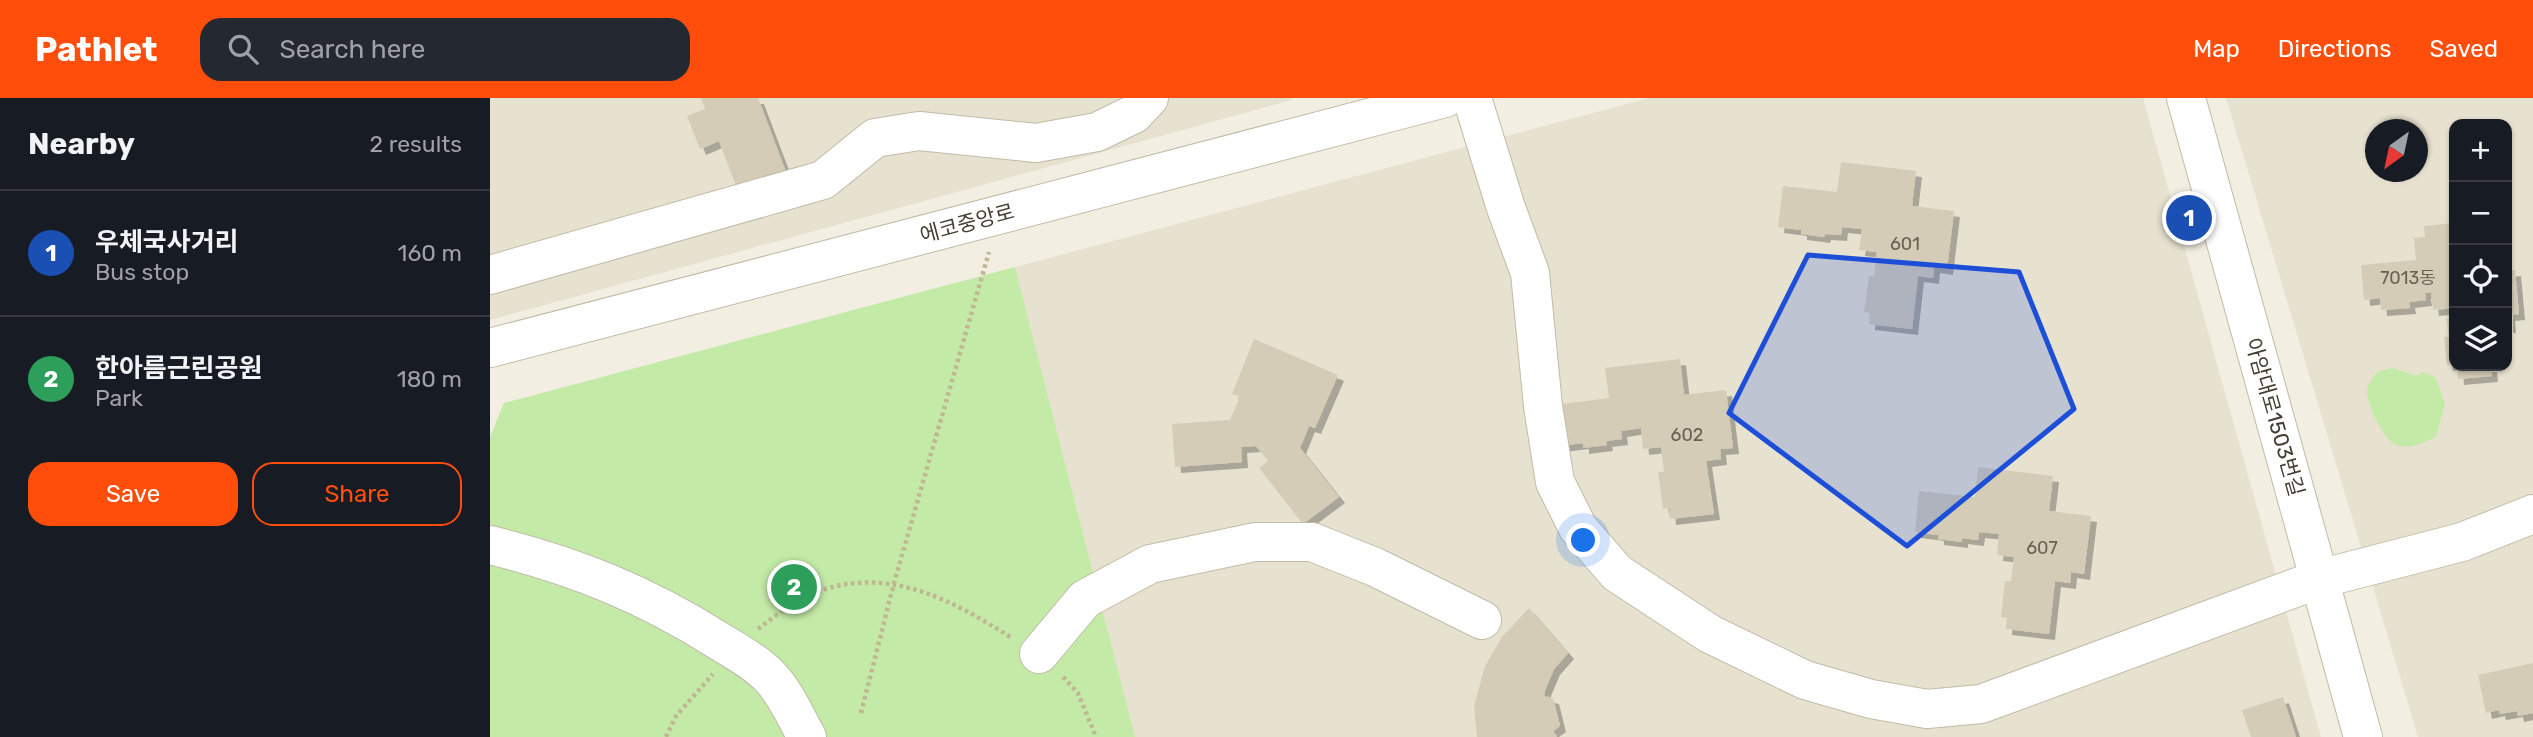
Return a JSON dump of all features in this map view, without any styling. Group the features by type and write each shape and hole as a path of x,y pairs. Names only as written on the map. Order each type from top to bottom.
{"street":[{"path":"490,275 823,180 875,138 919,131 1036,143 1097,132 1134,114 1150,98"},
{"name":"에코중앙로","path":"490,348 1445,98"},
{"path":"1472,98 1506,208 1530,273 1543,406 1555,482 1578,528 1617,573 1710,634 1805,680 1871,699 1927,709 1981,704 2319,579 2462,542 2533,514"},
{"name":"아암대로1503번길","path":"2186,98 2363,737"},
{"path":"1039,654 1085,599 1150,564 1255,542 1312,542 1375,567 1482,620"},
{"path":"490,545 586,573 636,594 738,652 773,680 807,737"}],"path":[{"path":"861,713 894,583 1000,215"},
{"path":"666,737 676,716 709,677 738,652 751,634 789,605 822,590 857,584 894,583 922,590 1039,654 1078,693 1096,737"}],"highlighted area":[{"path":"1808,255 2019,272 2074,409 1907,546 1729,413"}],"shaded area":[{"path":"490,98 1291,98 1292,100 490,320"},
{"path":"1649,98 2143,98 2321,737 1135,737 1015,267"},
{"path":"2226,98 2533,98 2533,737 2418,737"}],"green space":[{"path":"1015,267 1135,737 490,737 490,437 504,403"},
{"path":"2394,368 2416,376 2423,372 2435,377 2445,403 2436,437 2418,445 2404,447 2394,444 2382,431 2373,413 2367,390 2378,371"}],"building":[{"path":"701,98 758,98 786,172 738,191 719,141 700,149 687,116 705,109"},
{"path":"1841,162 1916,171 1912,206 1954,211 1947,269 1934,267 1933,278 1918,276 1912,329 1869,324 1870,313 1864,312 1869,276 1874,276 1877,252 1859,250 1862,229 1842,227 1841,235 1825,234 1824,237 1778,227 1783,186 1837,192"},
{"path":"2449,224 2449,308 2433,310 2431,292 2425,293 2426,300 2409,302 2410,308 2381,310 2380,298 2364,300 2361,265 2416,260 2414,238 2425,237 2424,226"},
{"path":"2512,270 2515,270 2519,314 2512,315 2512,308"},
{"path":"2444,337 2449,337 2449,365 2447,365"},
{"path":"1254,339 1338,375 1315,428 1309,426 1300,448 1339,497 1303,524 1259,468 1268,461 1256,446 1241,447 1242,462 1175,467 1172,424 1230,420 1240,397 1232,394"},
{"path":"1680,359 1684,395 1726,390 1733,448 1720,449 1721,459 1706,461 1714,514 1670,519 1669,508 1663,509 1658,472 1664,472 1661,447 1643,449 1641,428 1621,431 1622,439 1606,441 1607,445 1583,448 1583,443 1559,446 1554,405 1609,398 1605,368"},
{"path":"2457,371 2492,371 2492,376 2458,379"},
{"path":"1978,467 2053,476 2049,511 2091,516 2084,574 2071,572 2070,583 2055,581 2049,634 2006,629 2007,618 2001,617 2005,581 2011,581 2014,557 1997,555 1999,534 1979,532 1978,540 1962,538 1962,542 1915,532 1919,491 1975,497"},
{"path":"1529,608 1568,653 1554,669 1544,696 1553,698 1560,726 1553,731 1557,737 1477,737 1474,706 1485,666 1502,637"},
{"path":"2533,663 2533,713 2518,716 2517,711 2500,714 2499,710 2486,713 2478,675"},
{"path":"2283,697 2296,737 2251,737 2242,710"}],"place":[{"name":"우체국사거리","path":"2189,218"},
{"name":"한아름근린공원","path":"794,587"}]}
